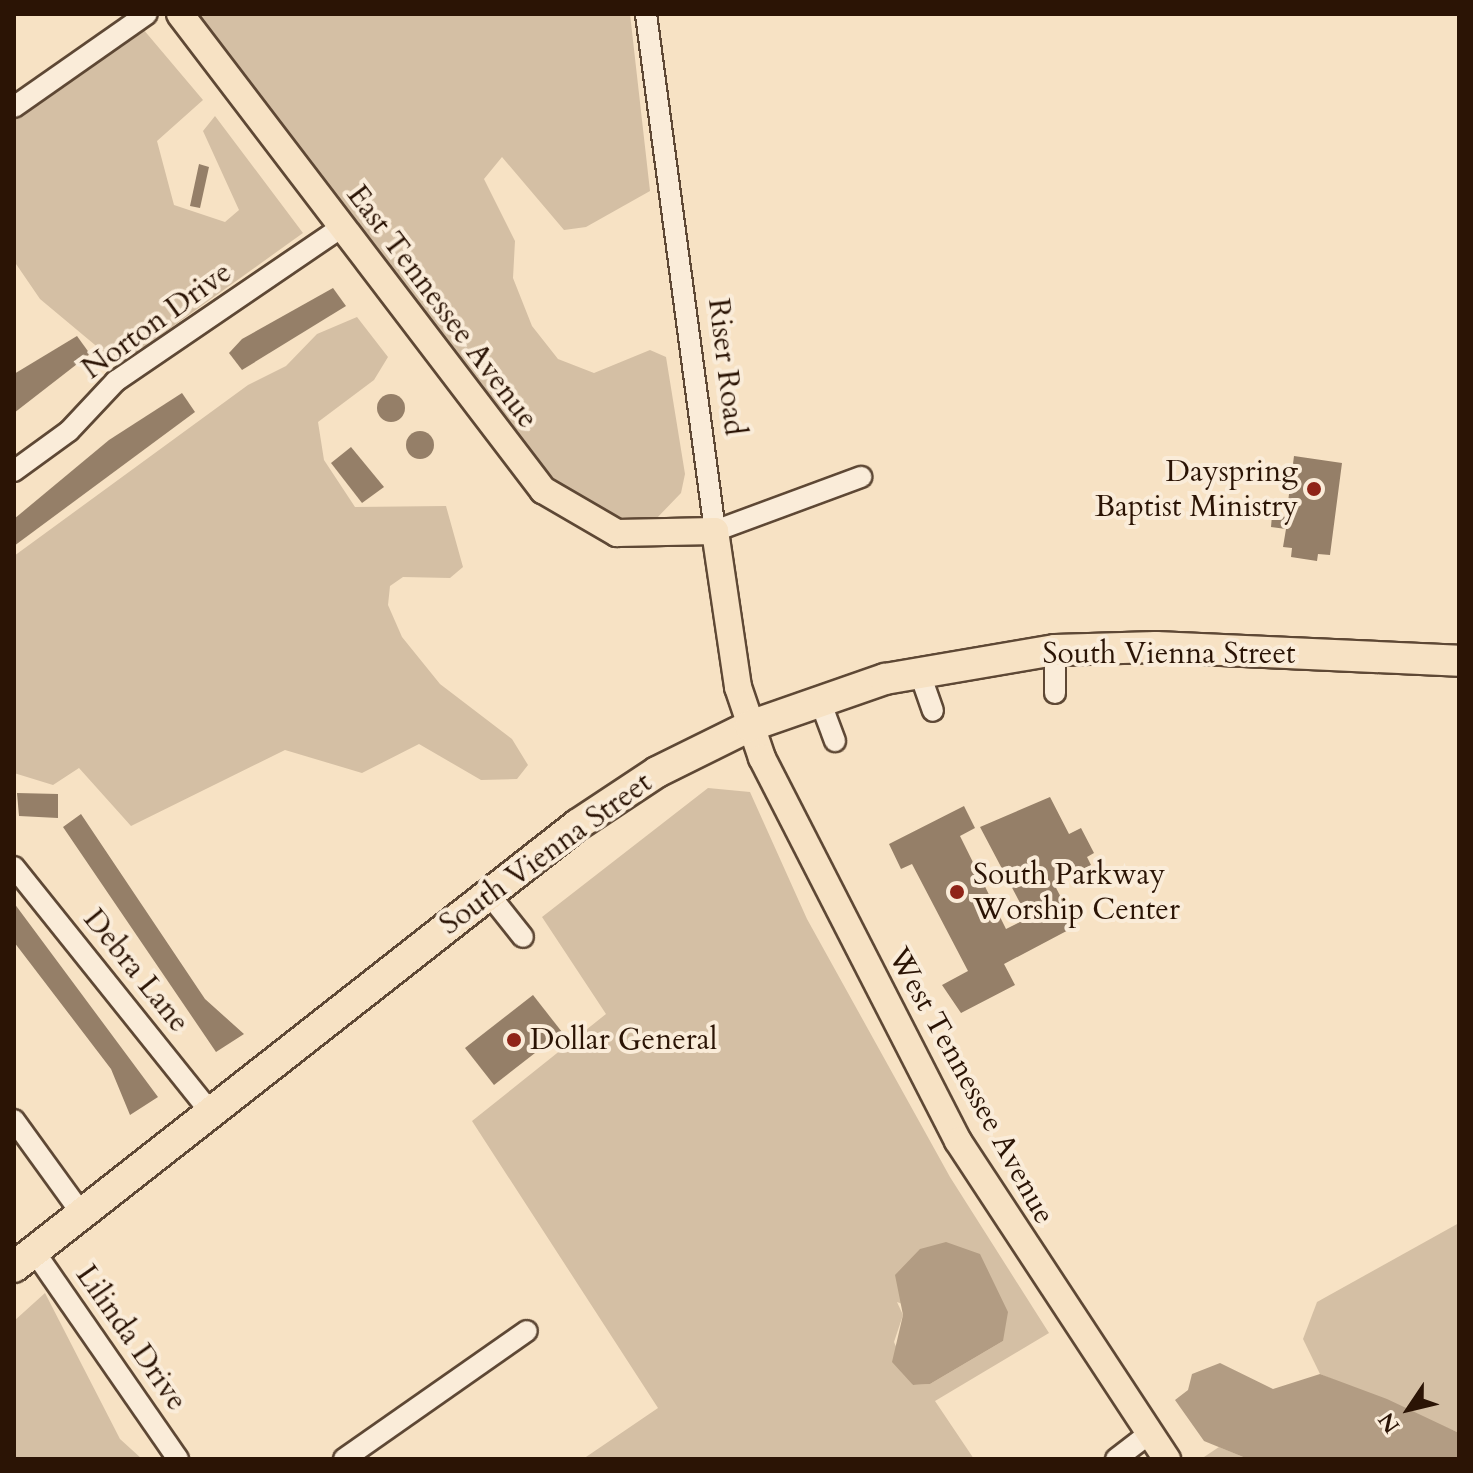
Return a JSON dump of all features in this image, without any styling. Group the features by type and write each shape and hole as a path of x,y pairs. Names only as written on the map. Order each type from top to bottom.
{"highway":[{"name":"South Vienna Street","path":"24,1259 488,893 627,790 750,726 819,698 919,671 1055,650 1156,647 1459,661"}],"main road":[{"name":"East Tennessee Avenue","path":"180,14 520,463 564,509 617,533 715,531"},
{"name":"Riser Road","path":"715,531 750,726"},
{"name":"West Tennessee Avenue","path":"750,726 958,1141 1167,1459"}],"street":[{"path":"14,107 147,14"},
{"name":"Riser Road","path":"646,14 715,531"},
{"name":"Norton Drive","path":"14,471 69,431 116,381 342,227"},
{"path":"715,531 861,477"},
{"path":"1055,650 1055,693"},
{"path":"919,671 933,711"},
{"path":"819,698 835,741"},
{"name":"Debra Lane","path":"14,867 210,1112"},
{"path":"488,893 523,937"},
{"path":"14,1120 82,1214"},
{"name":"Lilinda Drive","path":"24,1259 178,1459"},
{"path":"344,1459 527,1331"},
{"path":"1116,1459 1150,1433"}],"shaded area":[{"path":"198,14 630,14 650,191 586,227 564,230 502,157 484,179 515,241 513,278 532,326 558,359 594,373 650,350 666,357 685,474 681,493 655,520 627,520 593,504 555,479 514,434"},
{"path":"143,29 203,100 157,141 174,205 225,222 239,210 203,131 215,116 303,233 119,365 40,299 14,261 14,120"},
{"path":"357,317 388,357 374,380 318,422 324,460 355,507 446,506 463,567 450,578 403,577 390,586 388,605 402,637 440,684 512,739 528,765 517,779 481,780 419,744 362,773 285,750 131,826 79,768 53,785 14,773 14,556 248,385 286,366 317,334"},
{"path":"708,788 750,792 807,919 950,1177 1049,1333 935,1401 974,1459 583,1459 658,1408 472,1121 606,1014 542,917","holes":["897,1302 1003,1341 930,1384 913,1385 894,1342 903,1315"]},
{"path":"1459,1223 1459,1433 1320,1374 1303,1339 1317,1302"},
{"path":"946,1242 980,1254 1008,1312 1003,1341 930,1384 913,1385 892,1362 903,1315 895,1275 920,1249"},
{"path":"45,1293 120,1439 142,1459 14,1459 14,1321"},
{"path":"1220,1363 1273,1389 1320,1374 1387,1399 1459,1433 1459,1459 1248,1459 1204,1441 1175,1400 1188,1390 1192,1374"},
{"path":"1219,1447 1248,1459 1204,1457"}],"building":[{"path":"199,164 209,167 200,208 190,206"},
{"path":"333,288 346,306 242,370 229,353 242,339"},
{"path":"77,336 90,354 14,413 14,374"},
{"path":"182,393 195,412 14,546 14,519 109,440"},
{"path":"391,394 401,398 405,408 401,418 391,422 381,418 377,408 381,398"},
{"path":"420,431 430,435 434,445 430,455 420,459 410,455 406,445 410,435"},
{"path":"351,447 384,487 362,503 331,463"},
{"name":"Dayspring Baptist Ministry","path":"1294,456 1342,463 1330,555 1318,554 1317,561 1291,557 1292,548 1283,547 1286,529 1271,527 1272,515 1286,517"},
{"path":"17,793 58,794 58,818 19,816"},
{"path":"1050,797 1069,834 1081,828 1094,853 1087,857 1091,865 1054,884 1076,926 1004,964 1015,985 961,1013 942,985 968,971 912,864 901,869 889,844 964,806 975,828 960,836 1006,929 1028,918 980,827"},
{"path":"81,814 205,999 244,1034 216,1052 63,827"},
{"path":"14,903 158,1097 130,1115 111,1069 14,942"},
{"name":"Dollar General","path":"533,995 562,1032 494,1085 465,1048"}],"place":[{"name":"Dayspring Baptist Ministry","path":"1314,489"},
{"name":"South Parkway Worship Center","path":"957,892"},
{"name":"Dollar General","path":"514,1040"}]}
